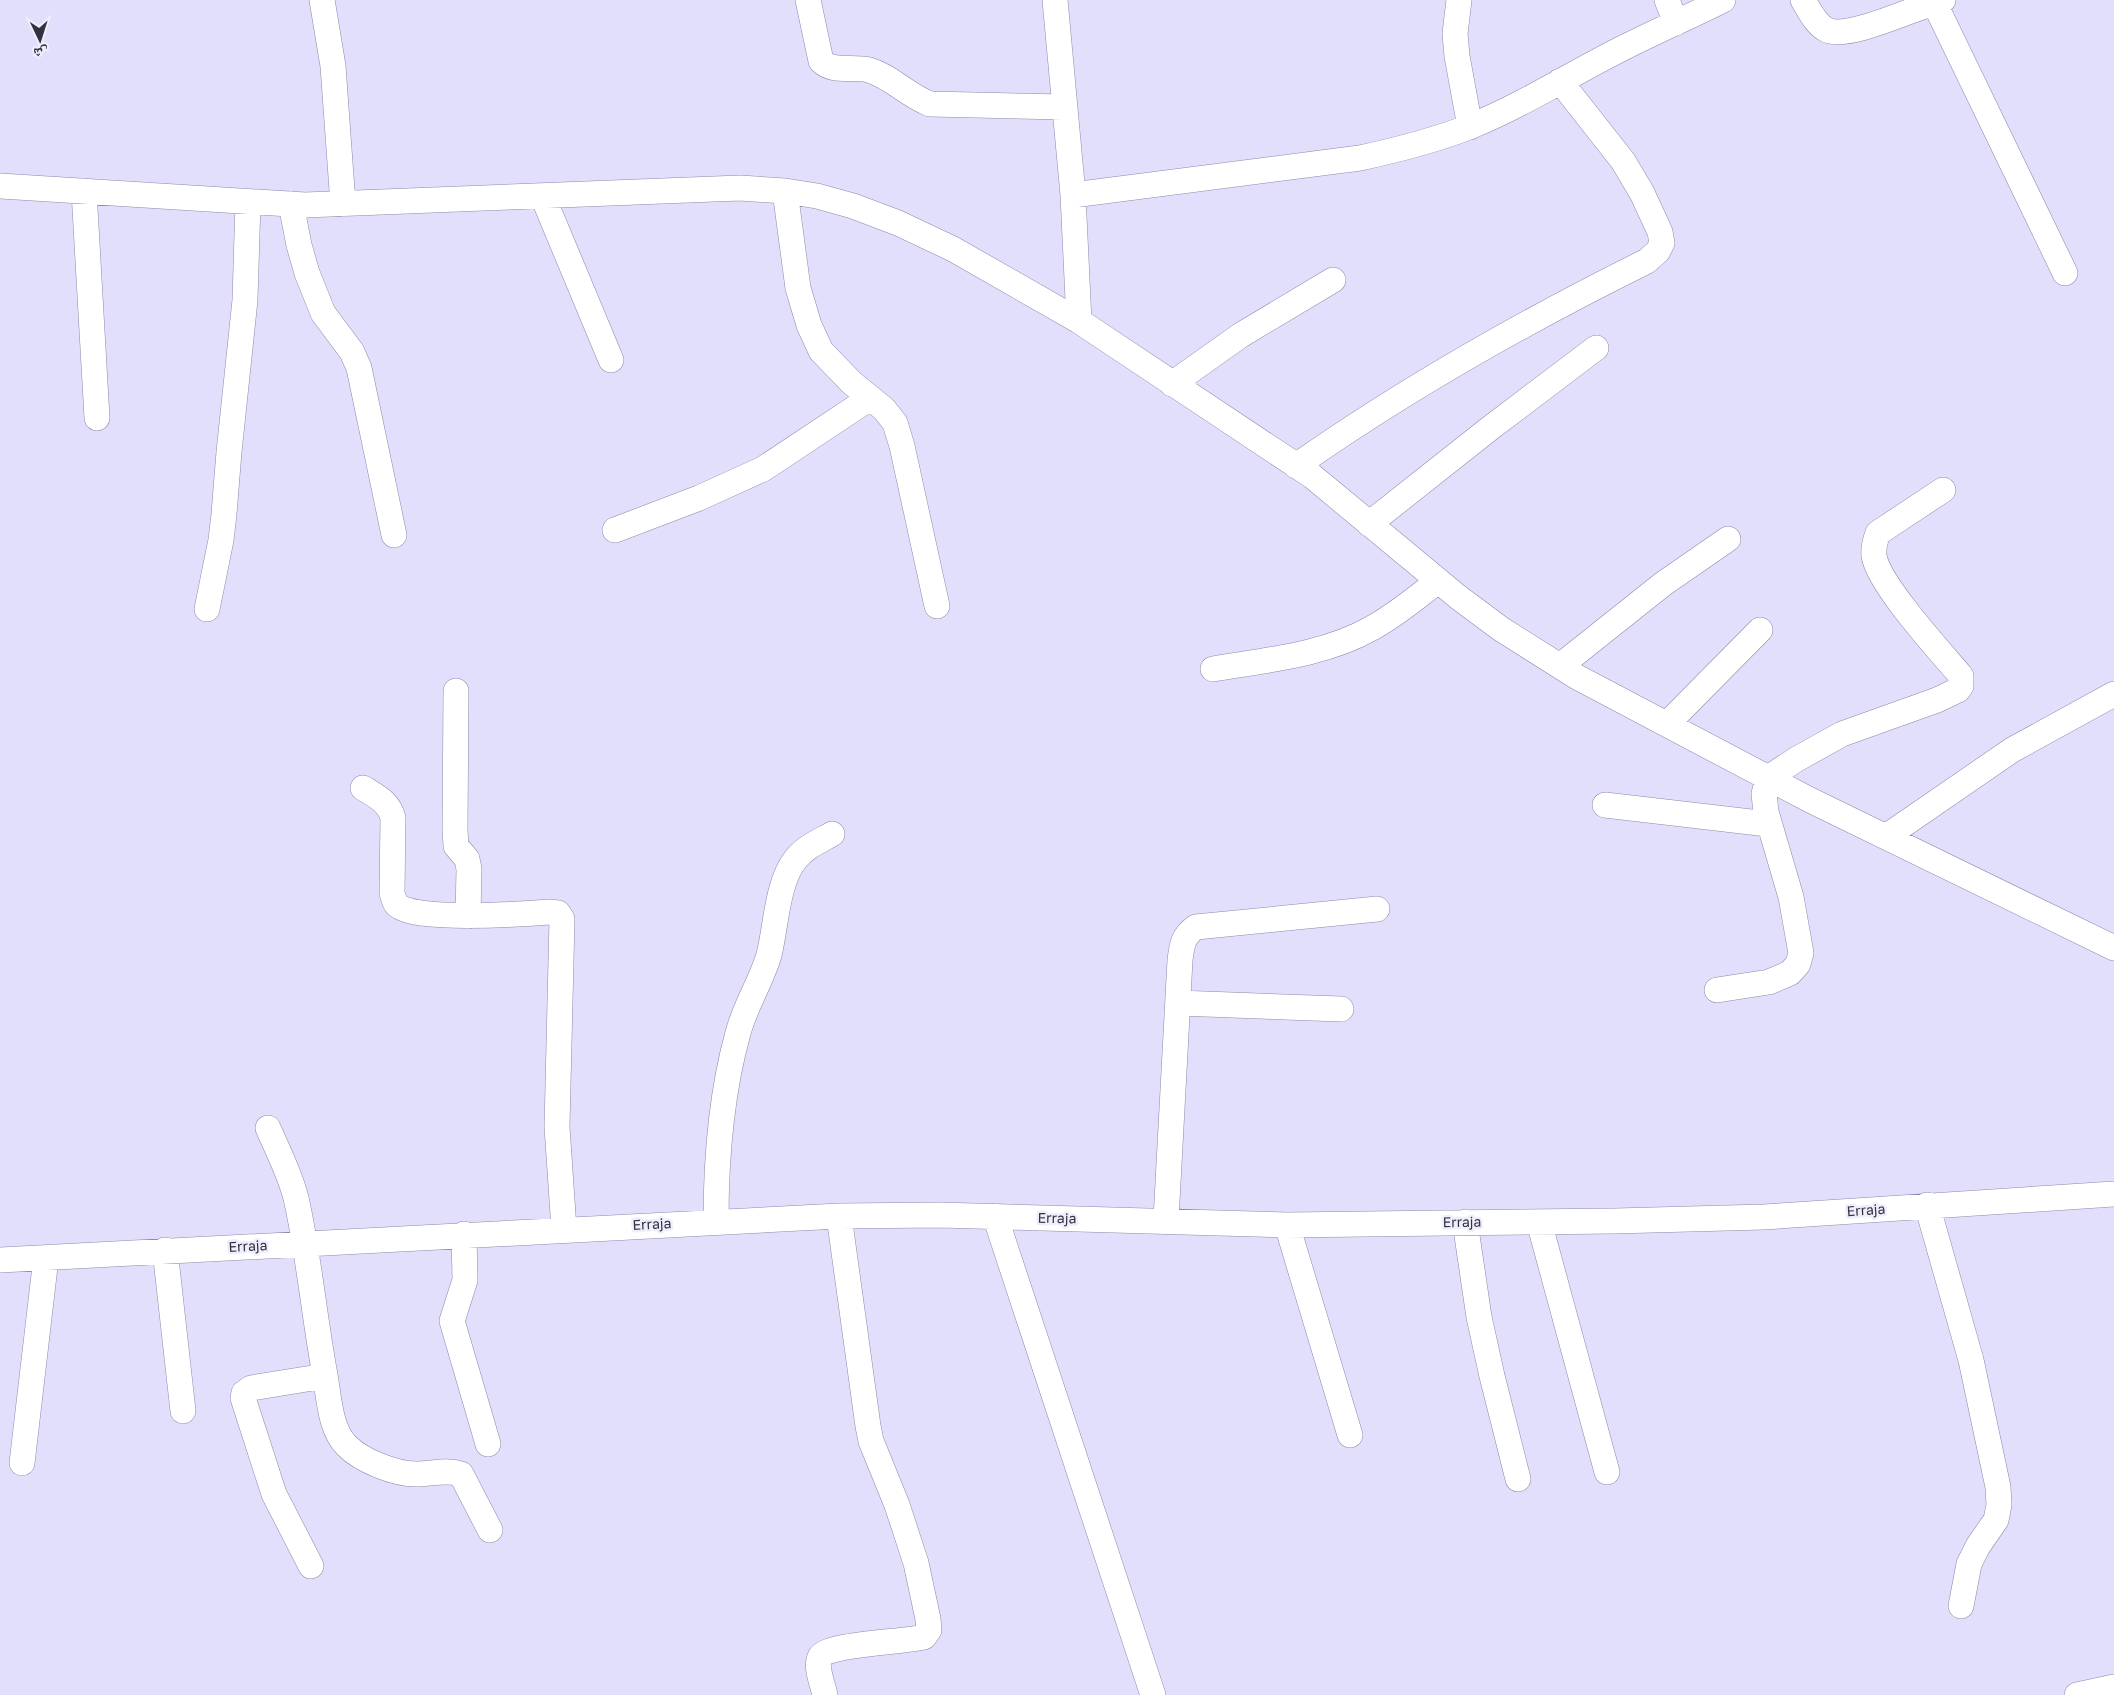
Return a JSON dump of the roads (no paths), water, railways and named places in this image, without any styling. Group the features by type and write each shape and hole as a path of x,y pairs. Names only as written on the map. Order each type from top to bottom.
{"street":[{"path":"322,0 333,66 343,204"},
{"path":"808,0 820,60 827,67 867,70 880,74 914,98 930,104 1064,107"},
{"path":"1055,0 1073,196 1079,321"},
{"path":"1459,0 1456,34 1457,56 1470,127"},
{"path":"1667,0 1676,23"},
{"path":"1073,196 1360,158 1424,143 1470,127 1628,45 1723,0"},
{"path":"1803,0 1816,21 1826,30 1836,32 1850,32 1939,1 2065,274"},
{"path":"1296,466 1361,420 1537,317 1648,261 1658,251 1662,243 1660,232 1642,193 1623,161 1560,81"},
{"path":"0,186 291,204 543,197 740,188 785,191 817,196 853,206 898,223 953,249 1079,321 1312,476 1438,581 1502,629 1560,666 1768,778 2114,948"},
{"path":"84,191 97,418"},
{"path":"785,191 798,288 809,325 821,352 852,383 884,409 895,423 937,606"},
{"path":"543,197 611,360"},
{"path":"207,609 221,540 225,505 228,452 245,300 248,202"},
{"path":"291,204 307,273 323,314 341,335 352,352 359,368 394,535"},
{"path":"1172,384 1241,335 1333,280"},
{"path":"1369,524 1482,434 1596,348"},
{"path":"615,530 699,498 763,469 870,398"},
{"path":"1717,990 1769,982 1790,973 1798,964 1801,953 1791,897 1768,824 1764,794 1768,778 1797,759 1842,734 1937,700 1958,690 1961,686 1961,676 1899,600 1878,568 1874,555 1874,543 1878,534 1943,490"},
{"path":"1560,666 1663,584 1728,539"},
{"path":"1213,669 1293,656 1341,643 1372,629 1438,581"},
{"path":"1666,724 1760,630"},
{"path":"456,691 455,830 456,846 468,859 468,916"},
{"path":"1886,836 2012,750 2114,694"},
{"path":"363,788 382,799 391,809 393,818 392,893 396,904 403,909 422,913 468,916 549,912 558,914 562,919 557,1127 564,1229"},
{"path":"1605,805 1768,824"},
{"path":"716,1221 716,1180 721,1128 728,1074 738,1031 763,972 787,876 794,861 806,848 832,834"},
{"path":"1166,1220 1182,942 1188,933 1196,927 1377,909"},
{"path":"1178,1003 1341,1009"},
{"path":"268,1128 286,1167 295,1197 325,1376 338,1433 347,1446 389,1470 401,1473 452,1471 461,1474 490,1530"},
{"name":"Erraja","path":"0,1260 304,1242 839,1216 994,1216 1287,1225 1538,1222 1764,1217 2114,1194"},
{"path":"1927,1205 1971,1360 1998,1488 1999,1505 1996,1520 1978,1546 1969,1564 1961,1606"},
{"path":"825,1695 818,1667 819,1657 826,1651 841,1647 910,1641 924,1637 929,1630 916,1562 870,1434 839,1216"},
{"path":"994,1216 1153,1695"},
{"path":"1464,1222 1492,1376 1518,1479"},
{"path":"1538,1222 1607,1472"},
{"path":"1287,1225 1350,1436"},
{"path":"464,1234 465,1280 452,1320 488,1444"},
{"path":"165,1250 183,1410"},
{"path":"22,1463 46,1258"},
{"path":"311,1566 274,1494 243,1398 244,1393 251,1388 325,1376"},
{"path":"2077,1695 2114,1687"}]}
